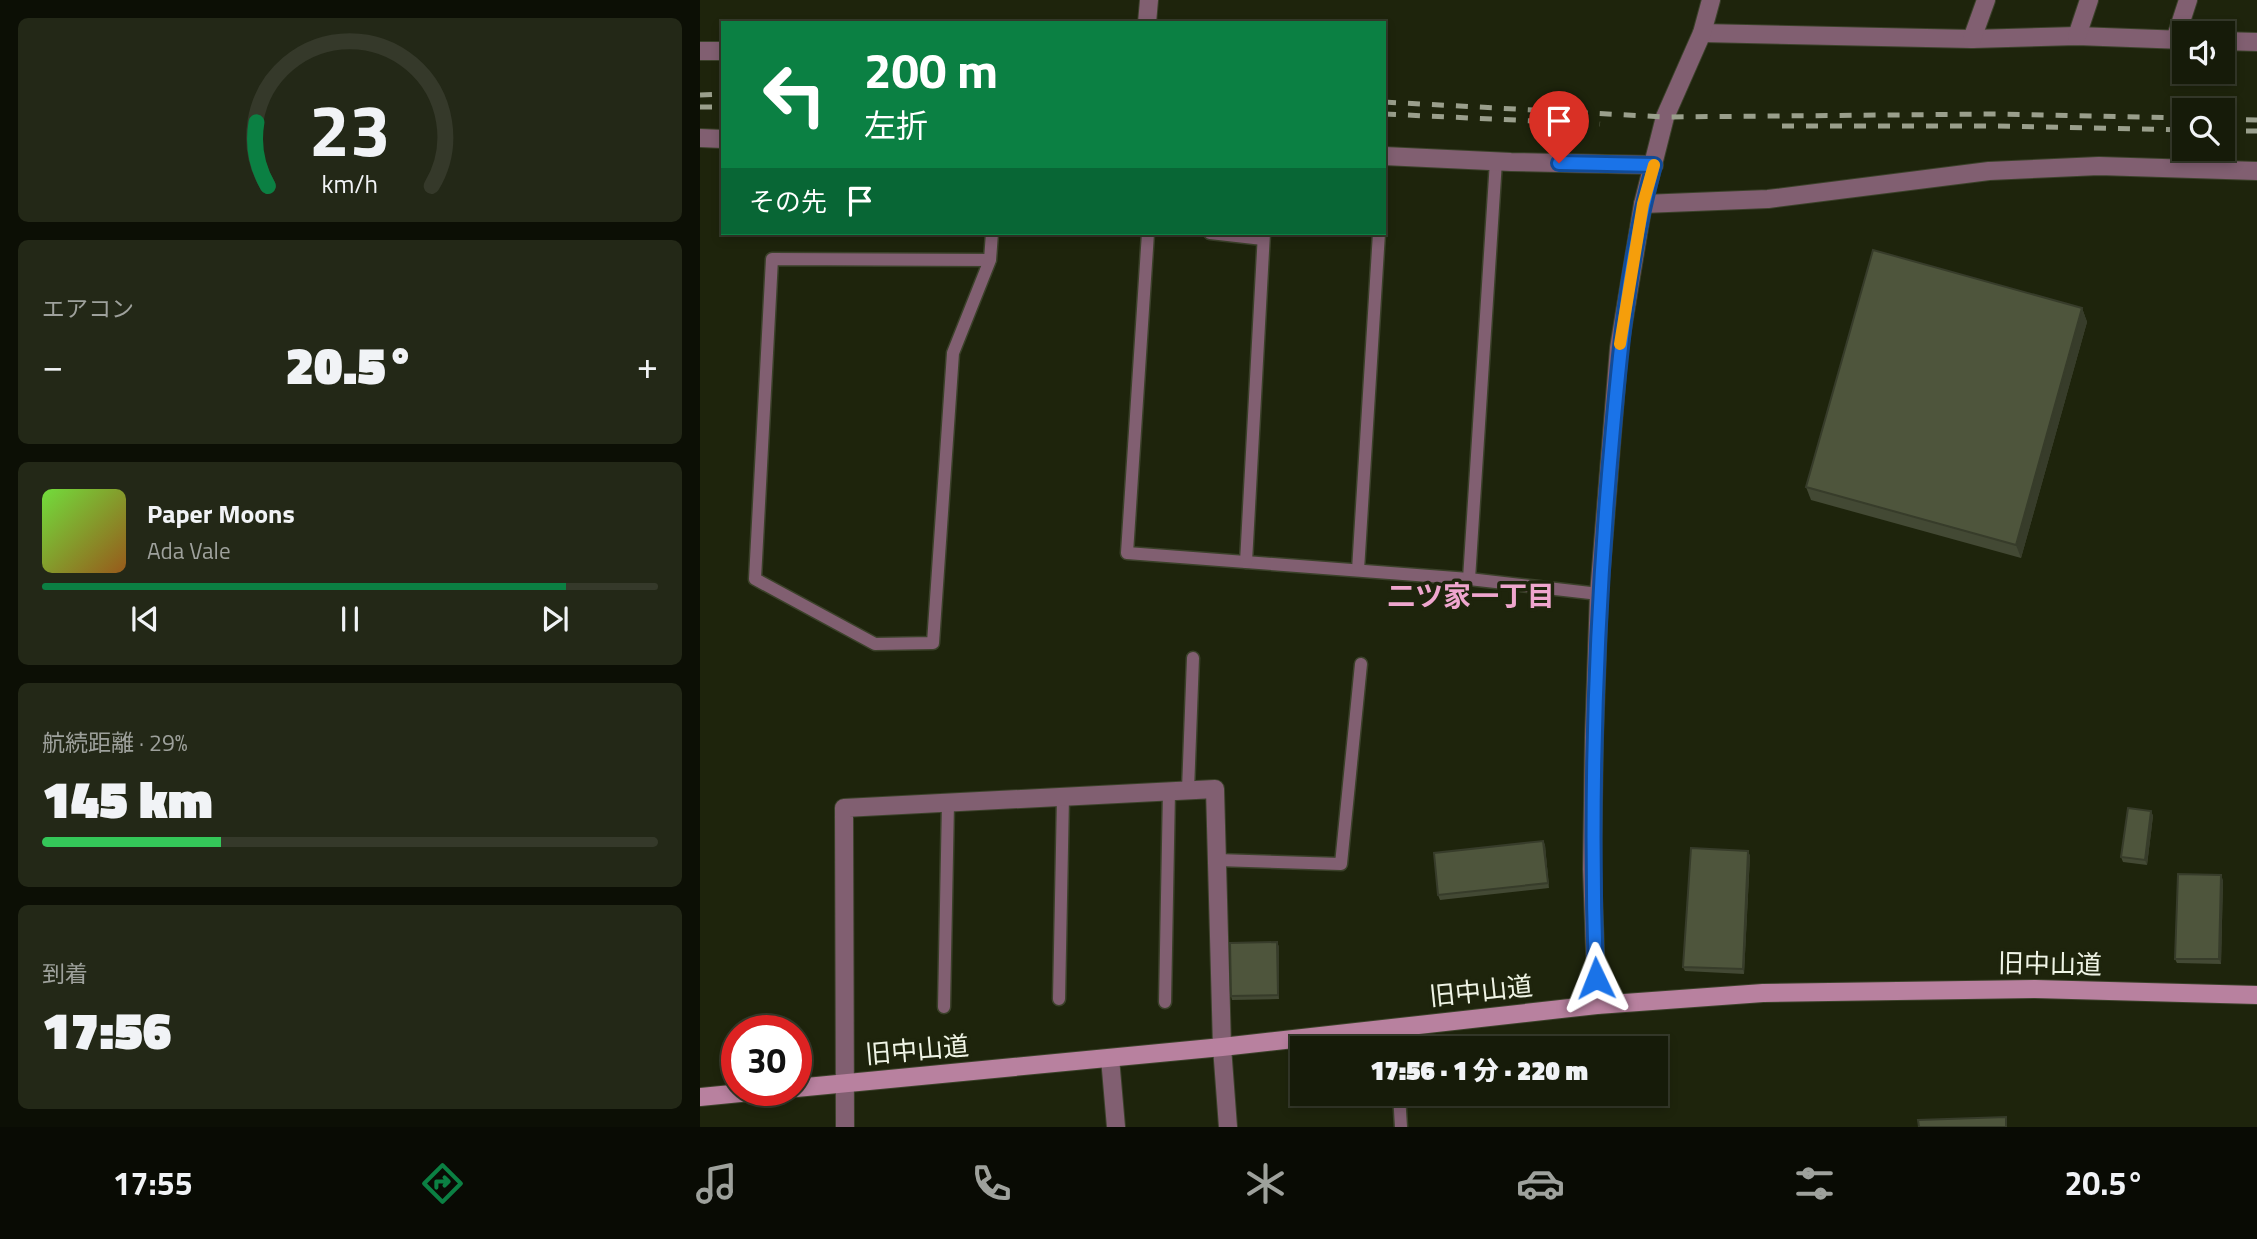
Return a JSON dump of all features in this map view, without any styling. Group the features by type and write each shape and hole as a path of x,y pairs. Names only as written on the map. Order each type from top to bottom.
{"main road":[{"name":"旧中山道","path":"812,1086 1222,1047 1597,1005 1777,993 2035,989 2257,995"},
{"path":"700,1097 721,1095"}],"street":[{"path":"1147,21 1149,0"},
{"path":"1597,1005 1592,869 1594,738 1599,594 1619,348 1643,204 1665,117 1702,33 1711,0"},
{"path":"1972,38 1986,0"},
{"path":"2077,36 2089,0"},
{"path":"2184,21 2188,0"},
{"path":"1702,33 1972,38 2077,36 2172,40"},
{"path":"2235,41 2257,42"},
{"path":"700,51 721,51"},
{"path":"700,138 721,139"},
{"path":"1386,156 1654,165"},
{"path":"1643,204 1768,199 1989,170 2099,166 2257,171"},
{"path":"845,1127 847,1083 844,808 1215,789 1222,1047 1228,1127"},
{"path":"1111,1058 1116,1127"}],"lane":[{"path":"1469,579 1496,161"},
{"path":"990,260 772,259 755,579 875,644 933,643 953,353 990,260 992,235"},
{"path":"1148,235 1127,553 1469,579 1599,594"},
{"path":"1245,235 1263,236 1246,562"},
{"path":"1358,570 1379,235"},
{"path":"1188,790 1193,658"},
{"path":"1217,860 1340,864 1361,664"},
{"path":"1165,1002 1169,791"},
{"path":"1059,999 1063,797"},
{"path":"944,1007 948,803"},
{"path":"1396,1027 1396,1036"},
{"path":"1400,1106 1401,1127"}],"building":[{"path":"1873,250 2082,308 2016,545 1806,487"},
{"path":"2128,808 2151,811 2145,860 2121,857"},
{"path":"1543,841 1548,883 1438,895 1434,853"},
{"path":"1691,848 1748,851 1743,969 1683,967"},
{"path":"2178,874 2221,875 2219,959 2175,959"},
{"path":"1277,942 1278,995 1231,996 1230,943"},
{"path":"2006,1117 2006,1127 1919,1127 1918,1120"}],"railway":[{"path":"700,95 721,94"},
{"path":"1386,102 1665,117 1997,114 2172,118"},
{"path":"700,107 721,107"},
{"path":"1386,114 1600,124"},
{"path":"2235,119 2257,120"},
{"path":"1782,126 2172,130"},
{"path":"2235,131 2257,131"}],"slow traffic":[{"path":"1620,344 1643,204 1654,165"}],"district":[{"name":"二ツ家一丁目","path":"1471,596"}],"route":[{"path":"1559,163 1654,165 1643,204 1619,348 1599,594 1592,869 1596,978"}]}
